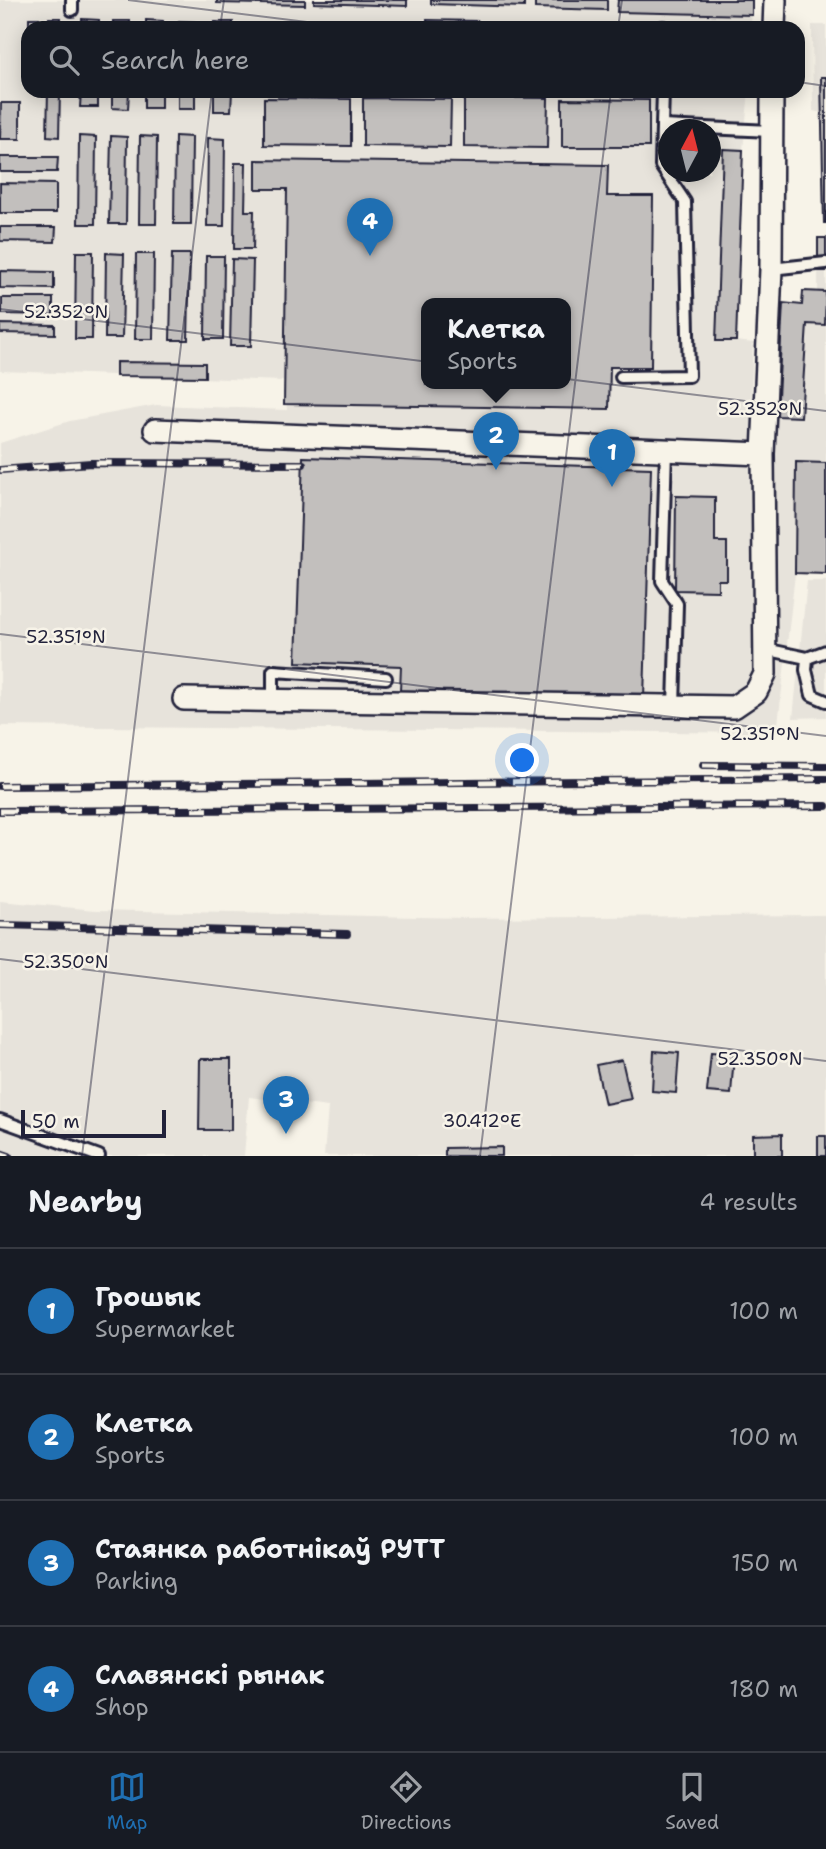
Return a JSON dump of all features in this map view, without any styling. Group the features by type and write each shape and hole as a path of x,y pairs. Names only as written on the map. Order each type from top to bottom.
{"street":[{"path":"774,21 775,0"},
{"path":"184,699 734,707 748,700 765,674 763,454 771,269 772,98"},
{"path":"155,430 763,454"}],"lane":[{"path":"662,119 663,98"},
{"path":"721,129 771,131"},
{"path":"621,377 689,376 685,202 672,182"},
{"path":"771,269 826,263"},
{"path":"666,450 662,581 677,604 674,706"},
{"path":"765,649 807,658 826,651"},
{"path":"807,658 806,670 812,695 826,701"},
{"path":"273,701 274,671 386,678"},
{"path":"0,1120 99,1156"}],"shaded area":[{"path":"0,0 752,0 751,21 21,21 21,98 748,98 743,150 736,341 753,343 751,399 777,400 783,303 802,305 803,291 818,292 818,238 826,238 826,574 795,574 777,733 0,726 0,443 70,421 156,405 287,410 284,381 0,371"},
{"path":"812,25 826,25 826,223 822,113 813,111"},
{"path":"807,581 826,581 826,717 793,718"},
{"path":"0,901 96,910 464,918 826,915 826,1156 324,1156 328,1107 249,1097 244,1156 0,1156"}],"building":[{"path":"217,0 305,0 305,5 217,3"},
{"path":"314,0 407,0 407,6 314,3"},
{"path":"431,0 524,0 524,7 431,4"},
{"path":"535,0 607,0 607,10 535,8"},
{"path":"618,0 752,0 752,15 617,12"},
{"path":"49,18 61,18 61,21 49,21"},
{"path":"821,77 826,77 826,223 824,223"},
{"path":"48,98 60,98 59,137 47,136"},
{"path":"81,98 98,98 98,107 80,107"},
{"path":"112,98 129,98 128,109 112,108"},
{"path":"144,98 161,98 161,108 144,108"},
{"path":"178,98 195,98 195,109 178,109"},
{"path":"214,98 232,98 231,111 214,111"},
{"path":"264,98 351,99 351,146 264,145"},
{"path":"363,98 451,99 450,147 363,146"},
{"path":"464,98 548,98 547,148 464,147"},
{"path":"562,99 649,100 649,147 562,147"},
{"path":"1,103 20,103 20,139 0,139"},
{"path":"79,136 96,137 95,224 78,224"},
{"path":"111,136 127,137 126,224 109,224"},
{"path":"140,136 157,137 156,224 139,224"},
{"path":"175,136 192,137 191,224 174,224"},
{"path":"208,138 225,139 224,226 207,226"},
{"path":"723,149 743,150 736,341 716,341"},
{"path":"0,157 58,157 57,172 0,172"},
{"path":"256,160 608,165 607,196 653,196 651,367 610,367 609,409 284,404 287,189 256,189"},
{"path":"235,163 246,163 245,211 254,211 253,249 234,249"},
{"path":"0,183 56,184 56,213 0,213"},
{"path":"0,227 56,227 55,242 0,241"},
{"path":"818,238 826,238 826,271 818,271"},
{"path":"76,252 93,252 92,339 75,339"},
{"path":"106,253 124,254 122,338 105,338"},
{"path":"136,254 154,254 153,339 135,339"},
{"path":"172,254 190,254 188,340 170,340"},
{"path":"206,256 224,256 223,339 205,339"},
{"path":"232,259 253,260 251,346 230,346"},
{"path":"0,271 54,272 54,289 0,288"},
{"path":"803,291 826,292 825,325 807,324 801,417 777,416 783,303 802,305"},
{"path":"2,298 53,298 53,315 2,314"},
{"path":"0,324 55,325 55,334 0,333"},
{"path":"116,362 205,363 205,377 116,376"},
{"path":"303,457 651,468 644,698 400,691 401,666 296,662"},
{"path":"796,462 826,463 826,574 795,573"},
{"path":"676,496 715,497 715,542 727,542 727,580 718,580 718,591 675,590"},
{"path":"654,1051 679,1053 676,1093 652,1091"},
{"path":"711,1053 734,1055 731,1094 707,1092"},
{"path":"200,1059 231,1059 231,1130 199,1130"},
{"path":"622,1060 631,1099 605,1104 596,1065"},
{"path":"782,1134 782,1156 753,1156 753,1135"},
{"path":"818,1136 826,1136 826,1156 818,1156"},
{"path":"502,1147 502,1156 445,1156 445,1148"}],"railway":[{"path":"0,470 91,463 303,464"},
{"path":"703,765 826,766"},
{"path":"0,786 826,779"},
{"path":"0,811 826,806"},
{"path":"0,925 347,934"},
{"path":"0,1153 9,1156"}],"place":[{"name":"Славянскі рынак","path":"370,256"},
{"name":"Клетка","path":"496,470"},
{"name":"Грошык","path":"612,487"},
{"name":"Стаянка работнікаў РУТТ","path":"286,1134"}]}
